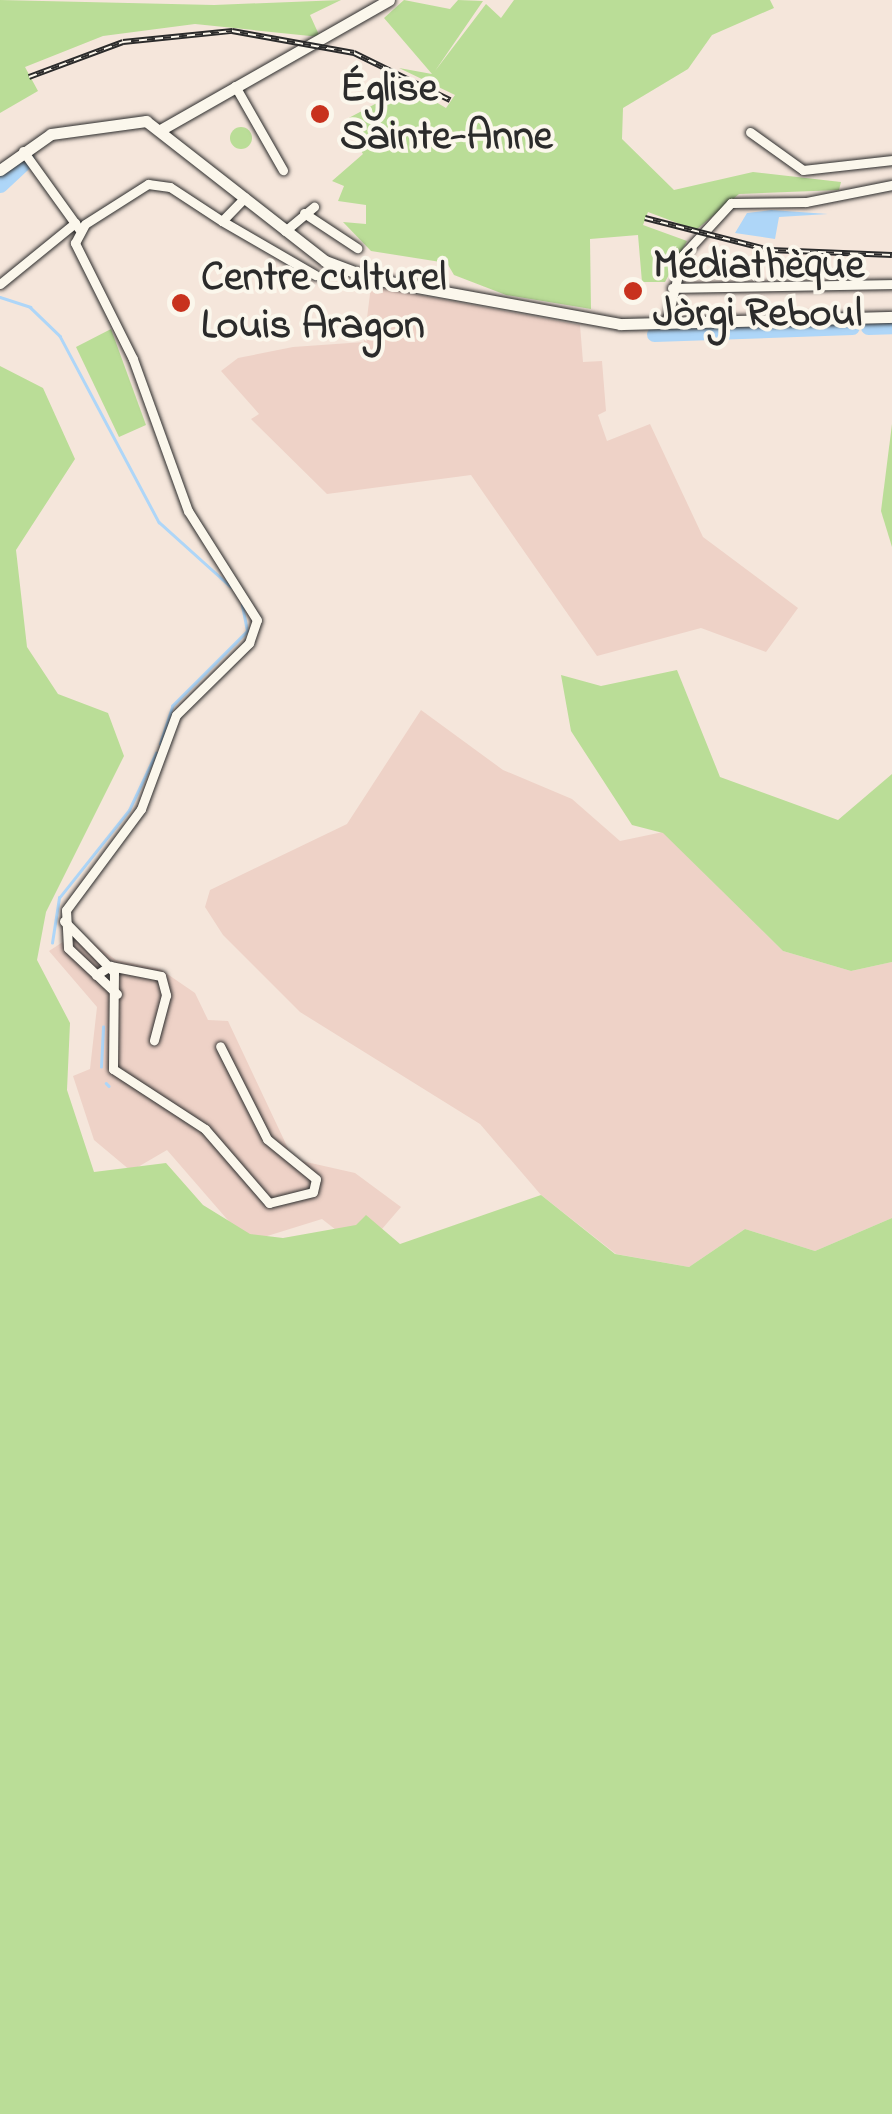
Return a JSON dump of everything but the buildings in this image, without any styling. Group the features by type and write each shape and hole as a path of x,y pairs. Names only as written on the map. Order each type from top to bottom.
{"main road":[{"path":"162,129 389,0"},
{"path":"0,170 51,134 141,121 162,129 285,231 344,271 595,322 892,318"}],"street":[{"path":"234,86 284,170"},
{"path":"750,132 803,170 892,160"},
{"path":"23,151 77,226 77,252 133,360 188,511 258,620 250,643 176,715 142,809 64,921 68,948 117,994"},
{"path":"0,284 77,226 155,183 316,275"},
{"path":"666,320 672,288 690,244 731,203 806,202 892,186"},
{"path":"222,220 245,197"},
{"path":"285,231 314,206"},
{"path":"304,213 357,248"},
{"path":"672,288 892,284"},
{"path":"64,921 110,966 117,994 107,1054 119,1075 205,1129 270,1203 313,1192 316,1179 267,1139 220,1046"},
{"path":"96,975 110,966 160,976 166,995 154,1040"}],"shaded area":[{"path":"371,286 580,325 583,362 602,361 606,411 598,415 607,441 650,424 703,537 798,608 766,652 701,628 597,656 471,475 327,494 251,419 259,414 221,371 238,358 293,347 364,342"},
{"path":"421,710 503,770 572,799 620,841 663,832 783,951 851,971 892,962 892,1218 815,1251 745,1229 689,1267 616,1254 541,1195 480,1124 300,1012 223,935 205,907 210,890 347,824"},
{"path":"78,932 116,960 160,969 195,993 208,1020 228,1021 293,1159 355,1173 401,1207 363,1251 322,1219 264,1237 239,1233 167,1150 131,1171 94,1140 73,1076 90,1069 97,1007 49,951"}],"green space":[{"path":"0,0 214,5 341,0 310,15 320,37 195,24 103,36 25,67 38,91 0,113"},
{"path":"404,0 450,9 458,0 483,1 435,71 486,4 501,18 514,0 770,0 774,8 712,35 688,69 623,108 622,139 674,190 753,172 841,182 839,190 739,194 696,230 648,212 643,225 687,241 665,282 642,282 638,235 590,239 591,309 506,295 454,275 447,263 371,251 343,222 366,224 366,205 338,201 344,186 332,181 363,154 343,121 409,86 446,108 455,95 399,68 432,74 384,18"},
{"path":"237,127 245,127 252,138 245,149 237,149 230,142 230,134"},
{"path":"111,329 146,425 119,437 76,347"},
{"path":"0,366 43,388 75,459 16,550 27,647 58,694 108,713 124,756 46,912 37,960 70,1023 67,1090 94,1172 166,1163 203,1205 250,1234 283,1238 356,1225 366,1215 400,1244 541,1195 615,1254 689,1267 745,1229 815,1251 892,1218 892,2114 0,2114"},
{"path":"892,424 892,547 881,511"},
{"path":"677,670 720,777 838,820 892,774 892,962 851,971 783,951 663,833 632,825 571,731 561,675 601,686"}],"water":[{"path":"771,210 828,214 779,217 775,239 735,233 747,213"}],"waterway":[{"path":"0,185 27,160"},
{"path":"0,297 30,307 60,336 159,522 230,586"},
{"path":"868,327 892,326"},
{"path":"654,334 852,327"},
{"path":"160,744 172,706 247,631 242,605"},
{"path":"52,943 59,898 129,810 156,753"},
{"path":"101,1067 103,1027"},
{"path":"106,1083 109,1086"}],"railway":[{"path":"29,77 123,42 232,31 354,53 450,100"},
{"path":"645,218 770,250 892,255"}],"place":[{"name":"Église Sainte-Anne","path":"320,114"},
{"name":"Médiathèque Jòrgi Reboul","path":"633,291"},
{"name":"Centre culturel Louis Aragon","path":"181,303"}]}
